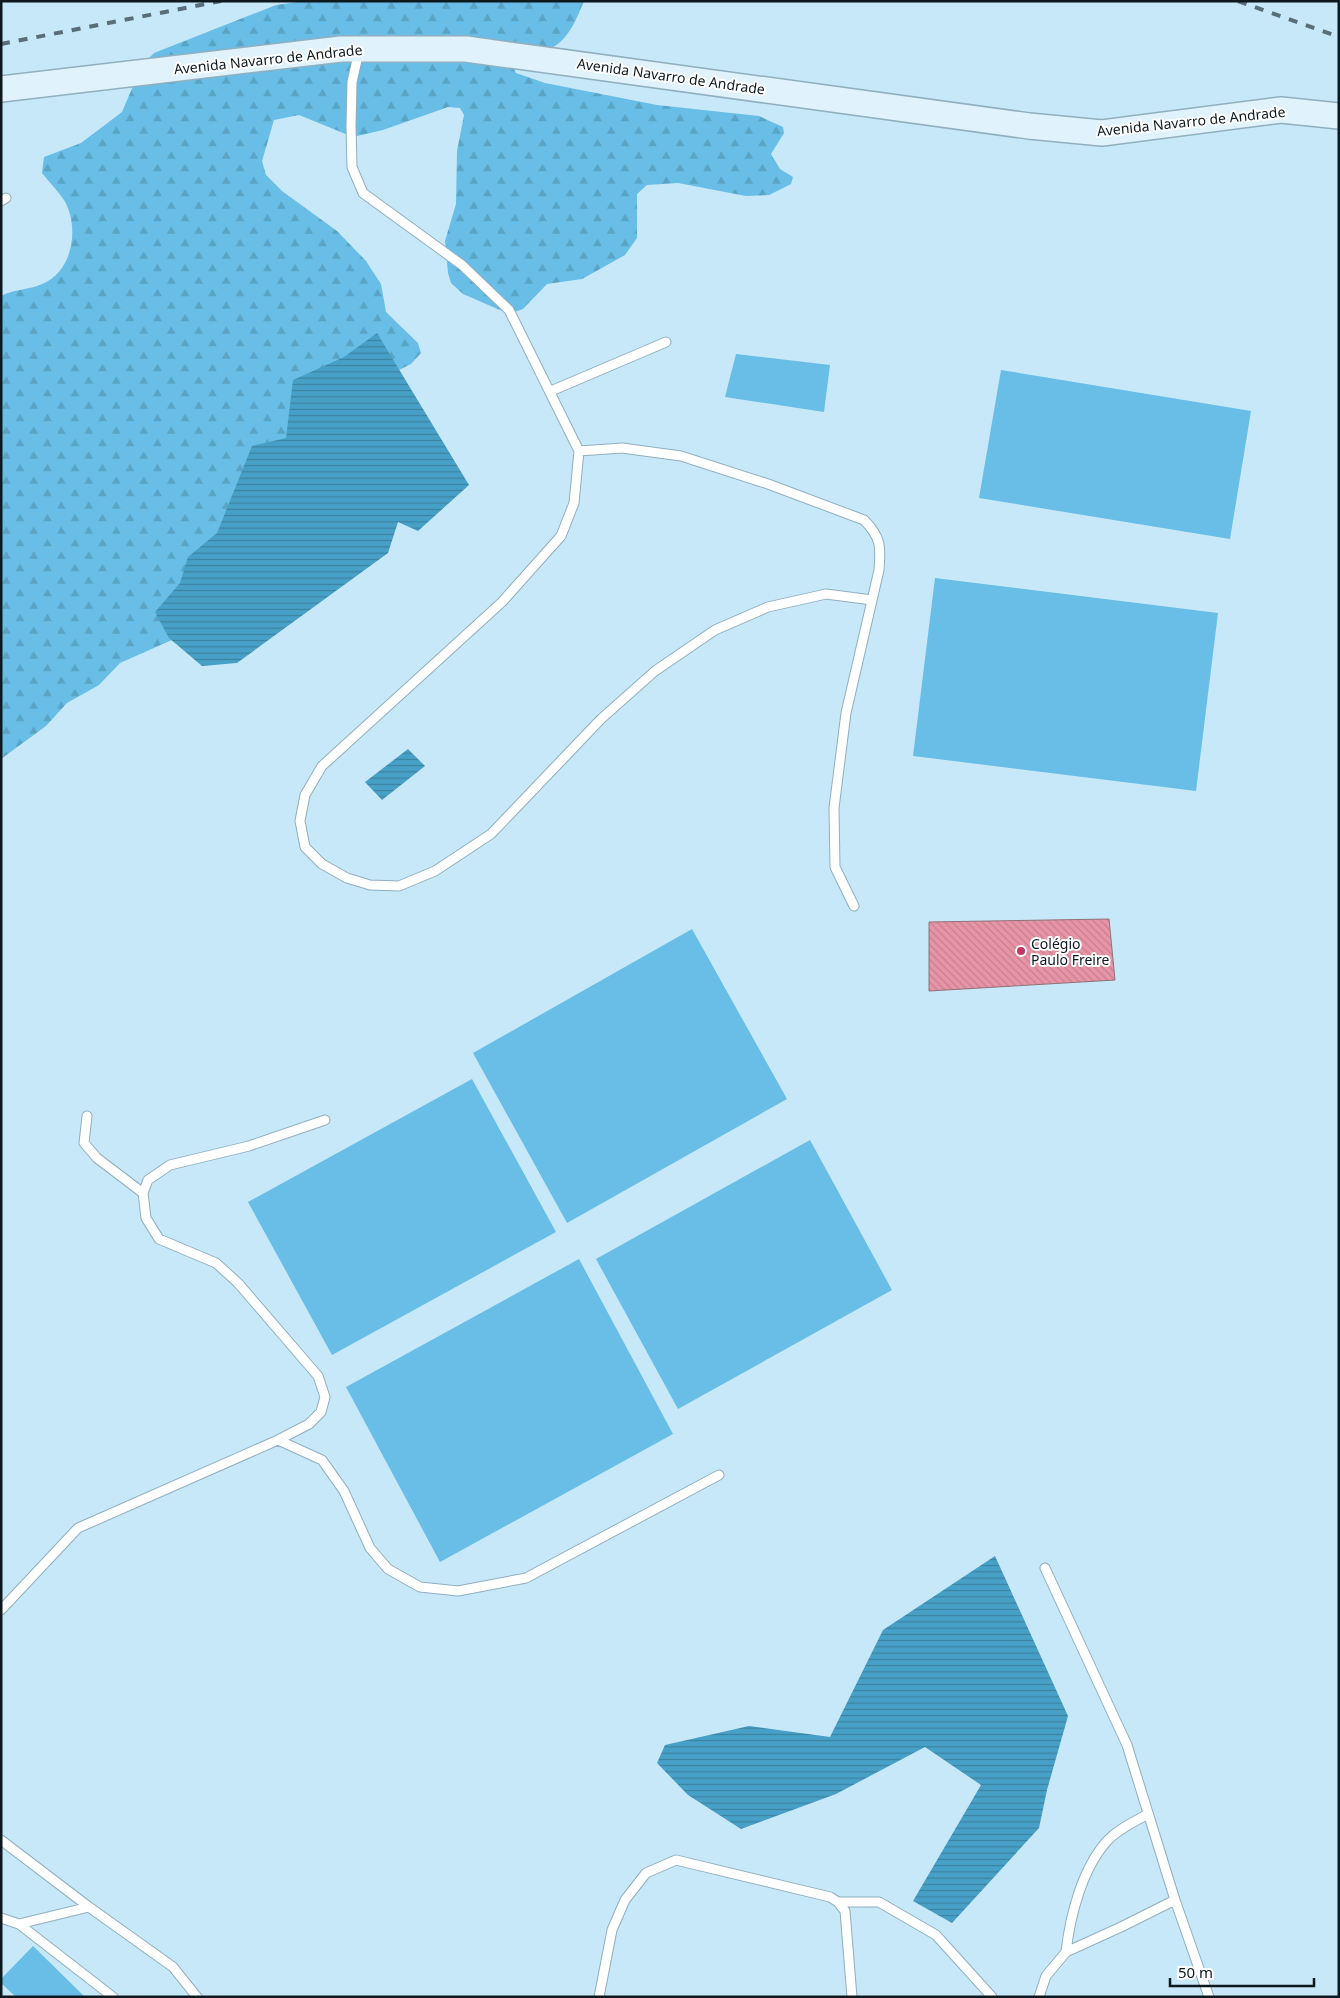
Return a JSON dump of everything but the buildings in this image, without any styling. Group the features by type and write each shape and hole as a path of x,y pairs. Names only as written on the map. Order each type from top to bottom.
{"street":[{"name":"Avenida Navarro de Andrade","path":"1,88 359,48 466,49 1029,126 1102,133 1281,110 1339,116"}],"lane":[{"path":"359,48 352,82 352,168 363,193 462,265 509,310 551,391 579,451 574,503 561,536 502,602 322,766 305,795 300,821 305,847 322,864 347,878 370,885 399,886 435,871 491,834 601,719 655,670 715,630 768,607 826,594 872,600"},
{"path":"551,391 666,342"},
{"path":"579,451 622,448 680,456 768,484 864,520 874,530 881,548 879,570 846,712 834,808 835,867 854,906"},
{"path":"87,1116 84,1143 97,1158 143,1193"},
{"path":"1,1610 78,1528 278,1440 309,1424 321,1412 325,1397 318,1376 238,1282 216,1263 159,1238 146,1218 143,1193 148,1180 170,1165 250,1146 325,1120"},
{"path":"278,1440 322,1460 344,1491 370,1548 388,1569 420,1587 458,1591 526,1578 719,1475"},
{"path":"1045,1568 1127,1745 1175,1900 1210,1997"},
{"path":"1066,1952 1069,1928 1074,1910 1093,1862 1107,1841 1126,1826 1148,1814"},
{"path":"1,1840 173,1967 197,1997"},
{"path":"599,1997 612,1930 625,1900 646,1873 676,1860 830,1897 838,1902 845,1911 852,1997"},
{"path":"1040,1997 1046,1976 1066,1952 1175,1900"},
{"path":"838,1902 879,1902 936,1935 992,1997"},
{"path":"19,1924 90,1907"},
{"path":"1,1918 19,1924 113,1997"}],"green space":[{"path":"305,1 584,1 576,20 565,37 550,49 518,65 514,69 516,73 545,83 657,105 759,116 783,127 784,133 771,154 780,169 793,177 791,184 769,195 746,196 678,183 647,185 637,194 637,238 625,255 582,279 547,284 523,309 509,314 463,294 451,283 448,273 445,241 456,204 457,151 464,115 460,108 448,107 383,130 353,137 299,115 274,120 262,161 266,175 282,191 337,231 366,261 381,284 386,312 418,343 421,353 411,364 369,385 181,636 120,663 99,685 67,703 46,726 1,759 1,296 37,286 53,278 61,270 67,259 71,248 72,235 72,223 64,200 42,173 44,157 81,143 122,112 142,65 154,53 276,5"},
{"path":"736,354 830,365 824,412 725,397"},
{"path":"1001,370 1251,411 1230,539 979,498"},
{"path":"935,578 1218,613 1196,791 913,756"},
{"path":"692,929 787,1099 567,1223 473,1053"},
{"path":"472,1079 556,1232 332,1355 248,1202"},
{"path":"810,1140 892,1290 678,1409 596,1259"},
{"path":"579,1259 673,1434 440,1562 346,1387"},
{"path":"33,1946 85,1997 16,1997 1,1983 1,1979"}],"shaded area":[{"path":"377,333 469,485 418,531 398,522 388,553 237,663 202,666 169,638 155,612 180,583 188,557 217,533 252,446 286,438 293,380 344,357"},
{"path":"408,749 425,766 382,800 365,782"},
{"path":"995,1556 1068,1716 1047,1790 1039,1828 952,1923 913,1901 981,1785 925,1747 836,1794 741,1829 688,1795 657,1763 665,1745 749,1726 830,1737 883,1630"}],"railway":[{"path":"1,44 221,1"},
{"path":"1238,1 1339,37"}],"place":[{"name":"Colégio Paulo Freire","path":"1021,951"}]}
